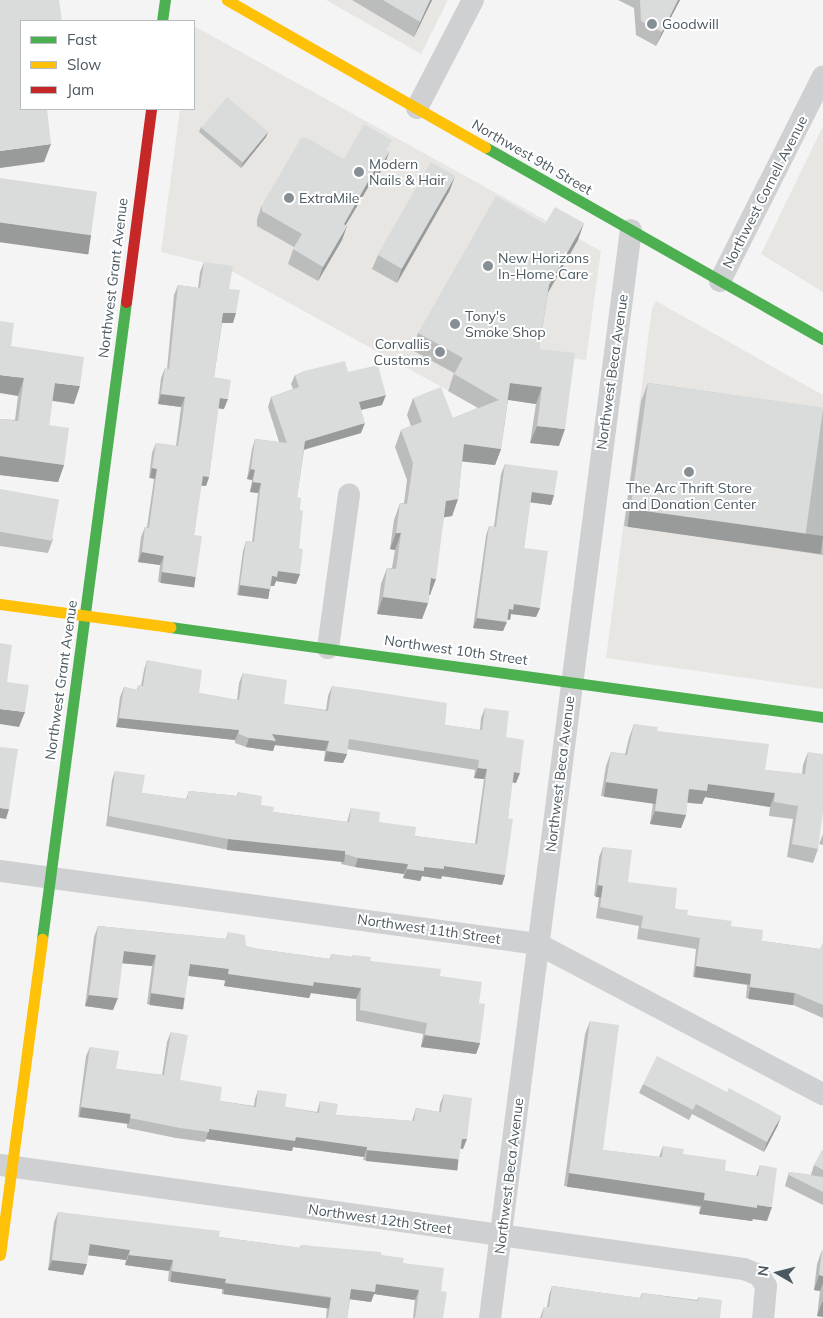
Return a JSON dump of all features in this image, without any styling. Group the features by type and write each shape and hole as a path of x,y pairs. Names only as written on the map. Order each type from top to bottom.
{"main road":[{"path":"162,20 165,0"},
{"name":"Northwest 9th Street","path":"227,0 823,339"},
{"name":"Northwest Grant Avenue","path":"0,1255 6,1166 50,878 151,110"},
{"name":"Northwest 10th Street","path":"0,604 823,717"}],"street":[{"path":"417,108 472,0"},
{"name":"Northwest Cornell Avenue","path":"720,280 823,76"},
{"name":"Northwest Beca Avenue","path":"490,1318 571,681 631,230"},
{"path":"328,648 349,494"},
{"name":"Northwest 11th Street","path":"0,871 538,944 823,1094"},
{"name":"Northwest 12th Street","path":"6,1166 744,1269 759,1275 767,1290 763,1318"}],"shaded area":[{"path":"326,0 448,0 421,54"},
{"path":"195,27 601,251 586,360 473,346 447,390 226,268 161,252 180,110 195,110"},
{"path":"823,126 823,292 761,254"},
{"path":"656,301 823,395 823,689 606,658 652,308"}],"building":[{"path":"0,0 59,0 62,20 20,20 20,110 47,110 51,144 0,151"},
{"path":"383,0 430,0 420,22"},
{"path":"640,0 678,0 662,32 641,21"},
{"path":"227,97 268,132 243,162 201,128"},
{"path":"364,124 392,140 386,150 389,152 381,166 378,164 344,224 347,226 323,267 293,249 302,234 262,211 262,205 301,138 307,138 344,159"},
{"path":"431,162 455,176 402,269 378,255"},
{"path":"0,178 97,192 91,235 0,222"},
{"path":"496,196 545,224 555,207 584,223 549,285 539,349 575,353 565,429 537,426 542,387 510,383 501,449 464,444 458,499 446,501 436,579 431,578 428,603 383,597 387,568 396,569 401,533 396,533 400,503 407,504 413,463 401,430 422,422 413,398 441,387 453,418 499,400 454,374 463,358 418,333"},
{"path":"204,262 233,266 229,289 240,290 236,313 223,313 214,377 231,380 228,399 220,398 209,477 203,476 194,535 202,536 196,577 162,572 164,556 142,552 145,527 149,528 157,469 152,468 156,443 178,446 183,414 185,397 161,394 165,368 169,369 178,285 200,288"},
{"path":"0,321 14,323 11,346 84,357 80,386 55,383 49,425 69,428 64,465 0,456 0,419 18,421 24,378 0,375"},
{"path":"345,361 348,372 378,365 386,395 359,402 365,423 305,441 297,497 301,498 300,510 303,511 299,548 303,549 300,574 278,571 277,577 272,576 270,589 240,585 246,541 254,542 261,483 253,482 255,470 251,469 255,439 287,443 271,397 299,387 295,375"},
{"path":"648,383 823,408 806,533 630,509"},
{"path":"505,464 558,471 554,495 532,492 524,548 548,551 540,608 514,604 513,610 509,609 507,622 477,618 489,526 496,527"},
{"path":"0,489 59,499 52,541 0,532"},
{"path":"0,643 12,645 7,682 29,685 25,712 0,709"},
{"path":"147,660 202,670 199,693 239,700 243,673 287,680 284,704 328,711 332,686 447,703 445,725 482,730 485,708 509,711 506,737 524,740 520,773 514,772 508,818 513,819 505,875 444,866 444,869 424,867 424,871 407,869 408,864 358,858 345,854 345,851 228,839 109,816 115,771 145,775 142,793 187,799 189,791 238,796 238,792 262,796 261,805 274,807 273,812 349,822 351,808 380,812 379,822 416,827 415,836 477,844 487,769 478,768 479,760 349,739 347,754 327,751 329,741 272,734 276,741 249,738 239,734 239,730 119,718 124,687 138,690 138,685 143,686"},
{"path":"634,724 658,727 657,731 769,744 765,770 805,774 808,752 823,754 823,812 818,849 792,844 798,806 774,802 775,793 708,784 707,791 689,789 686,815 655,811 658,789 606,782 611,752 627,755"},
{"path":"0,747 18,749 9,809 0,808"},
{"path":"603,847 632,850 628,882 677,888 675,909 688,910 687,915 732,921 731,926 763,930 762,941 820,949 823,943 823,1005 795,993 750,987 751,974 696,966 700,938 641,928 643,916 600,907 603,886 598,885"},
{"path":"98,926 227,939 228,932 245,935 246,946 258,949 331,959 331,954 352,957 353,955 371,957 370,961 441,969 440,976 482,982 479,1003 485,1004 480,1043 425,1035 427,1023 360,1010 361,988 314,982 313,986 228,974 229,969 190,964 185,998 151,993 156,955 124,951 118,998 89,995"},
{"path":"590,1021 619,1025 603,1150 662,1157 663,1146 684,1149 683,1154 726,1160 725,1171 758,1176 760,1165 777,1168 772,1207 757,1205 757,1208 704,1200 705,1193 569,1173"},
{"path":"171,1032 188,1035 180,1080 222,1087 220,1101 256,1107 258,1090 287,1094 285,1107 319,1113 320,1101 338,1104 336,1115 414,1121 416,1108 441,1112 444,1094 472,1098 467,1139 462,1139 459,1159 367,1150 367,1147 296,1137 295,1141 209,1129 209,1132 130,1118 131,1114 81,1107 90,1047 119,1051 116,1069 164,1075"},
{"path":"657,1056 727,1092 729,1088 781,1116 767,1142 696,1104 693,1110 643,1084"},
{"path":"823,1151 823,1170 814,1165"},
{"path":"789,1172 823,1177 823,1192 789,1175"},
{"path":"58,1212 220,1231 219,1237 301,1248 301,1245 381,1252 381,1255 404,1258 403,1263 444,1268 441,1291 447,1292 443,1318 415,1318 419,1290 376,1284 375,1292 351,1289 347,1318 328,1318 331,1297 225,1283 226,1279 172,1271 173,1260 129,1255 130,1250 90,1244 87,1264 52,1260"},
{"path":"823,1250 823,1276 819,1275"},
{"path":"552,1286 641,1298 642,1293 698,1301 699,1297 722,1300 720,1318 542,1318 544,1307 549,1307"}],"traffic: fast":[{"path":"162,20 165,0"},
{"path":"485,147 823,339"},
{"path":"42,939 126,302"},
{"path":"170,627 823,717"}],"traffic: slow":[{"path":"227,0 485,147"},
{"path":"0,604 170,627"},
{"path":"0,1255 42,939"}],"traffic: jam":[{"path":"126,302 151,110"}],"place":[{"name":"Goodwill","path":"652,24"},
{"name":"Modern Nails & Hair","path":"359,172"},
{"name":"ExtraMile","path":"289,198"},
{"name":"New Horizons In-Home Care","path":"488,266"},
{"name":"Tony's Smoke Shop","path":"455,324"},
{"name":"Corvallis Customs","path":"440,352"},
{"name":"The Arc Thrift Store and Donation Center","path":"689,472"}]}
